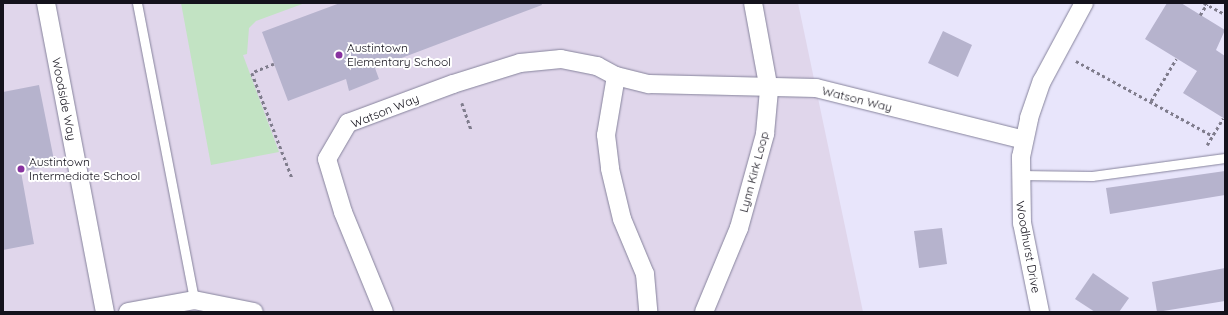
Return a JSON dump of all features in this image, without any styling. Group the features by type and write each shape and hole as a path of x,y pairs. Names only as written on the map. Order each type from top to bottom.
{"street":[{"name":"Woodside Way","path":"46,3 105,312"},
{"name":"Lynn Kirk Loop","path":"704,312 739,228 765,134 769,90 753,3"},
{"name":"Woodhurst Drive","path":"1040,312 1022,223 1019,175 1024,140 1042,81 1084,3"},
{"name":"Watson Way","path":"384,312 343,212 327,159 348,123 453,84 520,63 561,59 597,66 616,76 649,84 769,90 816,88 1024,140"},
{"path":"616,76 606,135 610,169 622,220 645,274 648,312"},
{"path":"128,312 194,300 254,312"}],"lane":[{"path":"137,3 194,300"},
{"path":"1019,175 1092,176 1225,158"}],"path":[{"path":"1200,15 1205,4 1225,14"},
{"path":"1058,51 1213,136"},
{"path":"1151,101 1176,59"},
{"path":"274,64 252,73 292,178"},
{"path":"459,95 471,129"},
{"path":"1195,162 1213,136 1223,118"}],"shaded area":[{"path":"3,3 798,3 863,312 3,312"}],"green space":[{"path":"181,3 305,3 256,21 249,28 247,54 243,55 279,152 211,165"}],"building":[{"name":"Austintown Elementary School","path":"340,3 541,3 542,5 375,68 379,79 349,91 346,79 288,101 262,32"},
{"path":"1167,3 1181,3 1225,30 1216,50 1225,56 1225,119 1183,93 1197,71 1145,39"},
{"path":"943,31 972,45 958,77 928,63"},
{"name":"Austintown Intermediate School","path":"39,85 55,165 21,172 34,244 3,250 3,92"},
{"path":"1225,171 1225,195 1110,214 1106,188"},
{"path":"942,228 947,264 919,268 914,231"},
{"path":"1225,268 1225,301 1157,312 1152,282"},
{"path":"1093,273 1129,298 1119,312 1095,312 1075,299"}],"place":[{"name":"Austintown Elementary School","path":"339,55"},
{"name":"Austintown Intermediate School","path":"21,169"}]}
